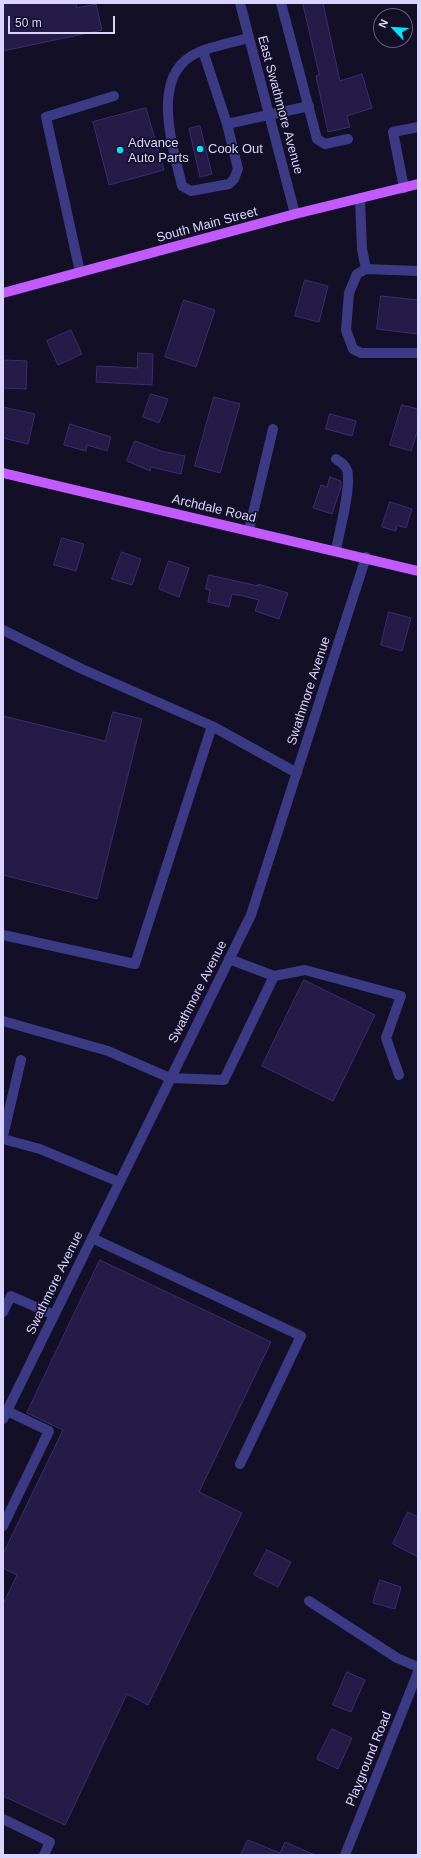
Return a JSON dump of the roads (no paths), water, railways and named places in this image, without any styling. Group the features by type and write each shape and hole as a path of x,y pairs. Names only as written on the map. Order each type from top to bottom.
{"main road":[{"name":"South Main Street","path":"3,293 295,214 418,184"},
{"name":"Archdale Road","path":"3,473 366,557 418,571"}],"street":[{"name":"East Swathmore Avenue","path":"240,3 295,214"},
{"path":"281,3 317,138 325,144 348,139"},
{"path":"202,51 227,124 238,169 234,179 228,184 191,191 186,190 182,186 169,128 170,84 174,72 186,60 202,51 249,38"},
{"path":"80,272 46,116 114,96"},
{"path":"227,124 309,106"},
{"path":"404,188 393,132 418,127"},
{"path":"360,198 362,250 366,269"},
{"path":"418,271 366,269 357,274 349,293 346,330 353,349 361,353 418,353"},
{"path":"248,530 273,429"},
{"path":"336,459 343,463 347,469 348,477 347,492 336,550"},
{"name":"Swathmore Avenue","path":"5,1415 251,915 366,557"},
{"path":"3,630 82,669 212,726 297,773"},
{"path":"3,935 135,964 212,726"},
{"path":"229,959 274,976 305,970 401,996 386,1038 398,1075"},
{"path":"3,1021 108,1051 170,1078 224,1080 274,976"},
{"path":"21,1060 3,1138 40,1149 119,1182"},
{"path":"92,1238 301,1336 240,1464"},
{"path":"3,1312 7,1294 54,1315"},
{"path":"3,1526 49,1431 5,1415"},
{"path":"309,1601 397,1658 418,1667"},
{"name":"Playground Road","path":"345,1855 418,1672"},
{"path":"3,1819 50,1842 44,1855"}],"place":[{"name":"Cook Out","path":"200,149"},
{"name":"Advance Auto Parts","path":"120,150"}]}
